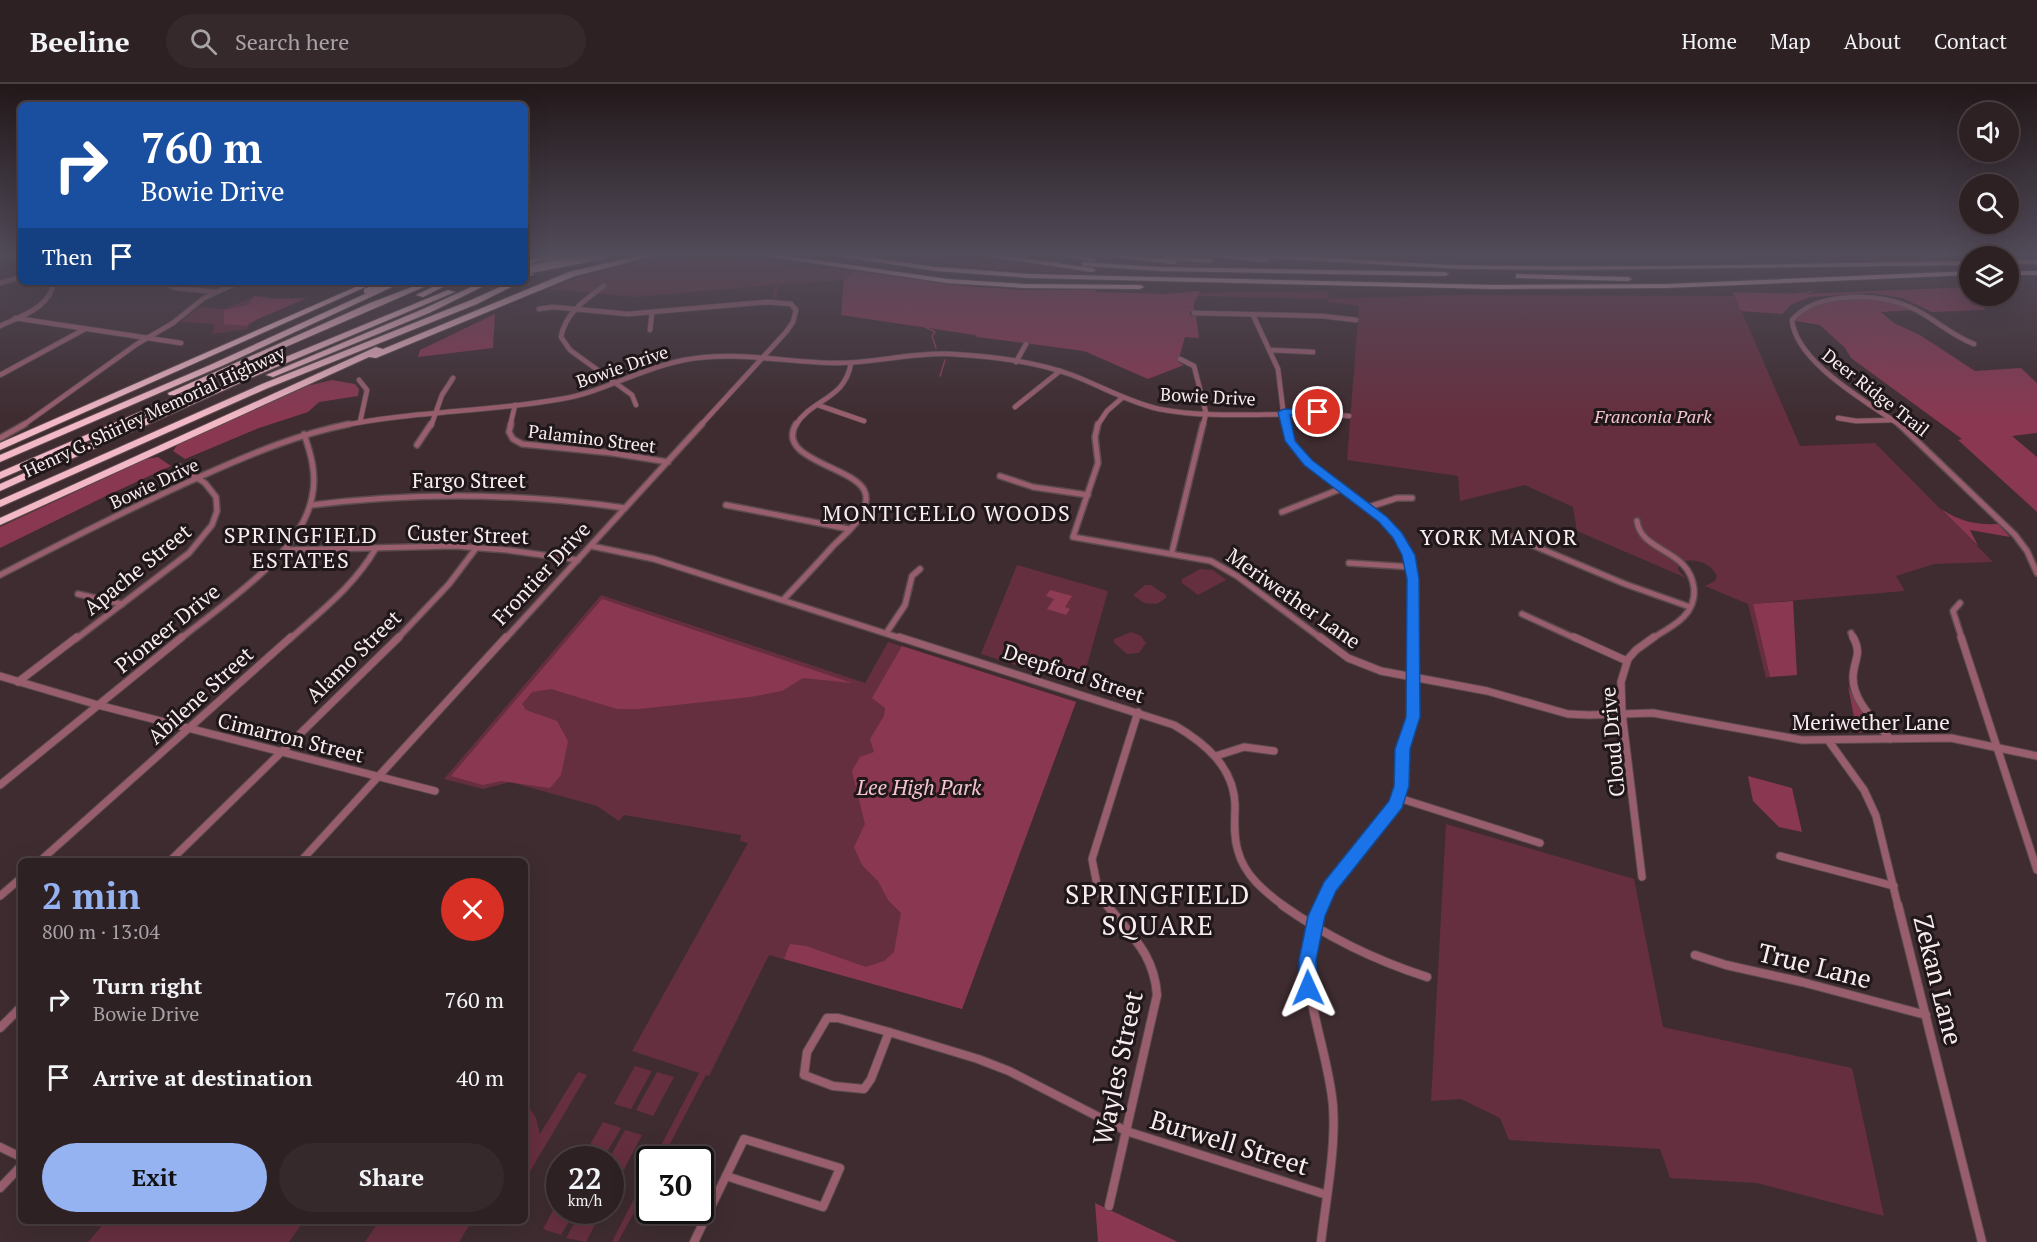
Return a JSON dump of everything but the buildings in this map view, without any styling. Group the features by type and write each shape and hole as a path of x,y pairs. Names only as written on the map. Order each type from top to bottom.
{"highway":[{"path":"232,345 306,309"},
{"path":"0,447 312,309"},
{"path":"184,366 326,309"},
{"path":"205,369 339,309"},
{"name":"Henry G. Shirley Memorial Highway","path":"0,459 205,369 350,309"},
{"path":"0,468 364,309"},
{"path":"0,477 386,309"},
{"path":"0,488 129,429 408,309"},
{"name":"Henry G. Shirley Memorial Highway","path":"0,502 193,409 430,309"},
{"path":"0,502 265,386 456,309"},
{"path":"0,522 465,309"},
{"path":"420,337 480,309"},
{"path":"253,407 487,309"},
{"path":"0,513 377,341"}],"street":[{"path":"0,326 30,309"},
{"path":"0,438 21,427 190,309"},
{"path":"569,309 622,314 686,309"},
{"name":"Frontier Drive","path":"304,858 764,358 793,322 795,309"},
{"name":"Deer Ridge Trail","path":"1803,309 1795,314 1792,320 1793,331 1819,368 1895,420 2015,535 2027,551 2037,573"},
{"name":"Deer Ridge Trail","path":"1914,309 1974,344"},
{"path":"577,310 563,326 562,341 570,350 632,395 636,405"},
{"path":"650,330 652,312"},
{"path":"1194,313 1356,320"},
{"path":"1253,315 1278,369 1287,433 1295,449 1308,462 1369,507 1398,536 1407,551 1412,567 1413,717 1403,749 1399,798 1330,887 1313,928 1307,960 1308,988 1328,1067 1333,1107 1327,1195 1321,1242"},
{"path":"15,318 181,343"},
{"path":"0,375 86,328"},
{"path":"1016,362 1026,344"},
{"path":"1270,350 1313,352"},
{"name":"Bowie Drive","path":"0,575 198,477 264,448 304,434 360,422 570,398 658,367 690,359 725,356 851,363 933,354 1016,362 1060,371 1122,398 1161,409 1349,416"},
{"path":"1172,552 1206,412 1194,366 1180,359"},
{"path":"783,600 849,529 865,507 866,496 862,486 848,474 805,455 797,448 793,438 798,421 846,383 851,375 851,363"},
{"path":"1015,407 1060,371"},
{"path":"417,445 428,434 443,390 453,378"},
{"path":"358,380 367,390 360,422"},
{"name":"Meriwether Lane","path":"1122,398 1104,414 1097,425 1095,437 1098,463 1073,537 1172,552 1200,558 1228,569 1356,662 1376,670 1488,691 1562,713 1587,716 1653,713 1786,738 1828,740 1951,738 2037,756"},
{"name":"Palamino Street","path":"515,405 509,432 513,439 522,444 612,453 668,462"},
{"path":"818,405 864,421"},
{"path":"1838,418 1856,421 1895,420"},
{"name":"Pioneer Drive","path":"0,785 255,578 284,550 301,527 312,505 314,468 304,434"},
{"name":"Apache Street","path":"18,682 189,552 212,525 217,511 216,497 210,487 198,477 180,467"},
{"path":"1000,476 1033,487 1088,495"},
{"path":"1282,512 1343,488"},
{"name":"Fargo Street","path":"312,505 372,498 485,494 559,498 626,508"},
{"path":"1369,507 1397,498 1412,498"},
{"path":"726,505 762,514 819,521 849,529"},
{"path":"1513,537 1625,584 1690,607 1695,587 1691,570 1678,557 1641,535 1637,521"},
{"name":"Deepford Street","path":"591,546 654,559 1138,712 1183,730 1216,756 1232,786 1235,802 1234,840 1243,865 1264,891 1313,928 1365,956 1427,978"},
{"name":"Custer Street","path":"284,550 477,547 532,552 578,560"},
{"name":"Alamo Street","path":"173,858 428,608 477,547"},
{"name":"Abilene Street","path":"43,858 351,584 363,571 376,548"},
{"path":"1349,563 1412,567"},
{"path":"887,632 905,605 912,576 920,569"},
{"path":"78,594 122,604"},
{"path":"1960,603 1953,611 2037,870"},
{"name":"Cloud Drive","path":"1642,877 1621,683 1627,661 1639,647 1676,624 1690,607"},
{"path":"1522,614 1627,661"},
{"path":"1851,633 1859,648 1853,675 1856,690 1864,705 1890,739"},
{"name":"Cimarron Street","path":"0,676 98,705 435,791"},
{"name":"Wayles Street","path":"1109,1206 1156,995 1156,980 1144,949 1100,896 1094,879 1092,859 1101,824 1138,712"},
{"name":"Zekan Lane","path":"1828,740 1872,805 1982,1242"},
{"path":"1216,756 1244,747 1274,751"},
{"path":"1399,798 1540,843"},
{"path":"1780,856 1894,886"},
{"path":"0,896 18,881"},
{"name":"True Lane","path":"1695,954 1726,965 1802,982 1926,1015"},
{"path":"0,1028 18,1010"},
{"name":"Burwell Street","path":"889,1032 872,1079 864,1089 851,1090 815,1082 804,1075 803,1063 819,1028 827,1018 838,1018 889,1032 978,1059 1009,1071 1126,1131 1327,1195"},
{"path":"694,1242 726,1176 744,1139 840,1168 824,1207 726,1176"},
{"path":"0,1147 18,1155"},
{"path":"0,1188 18,1169"}],"green space":[{"path":"197,309 273,309 248,325 247,329 213,334 214,324 181,322"},
{"path":"281,309 249,323 248,326 224,324 224,310"},
{"path":"842,309 1194,309 1189,312 1191,316 1196,316 1199,338 1185,337 1178,362 1184,365 1148,379 1084,351 977,337 841,315"},
{"name":"Franconia Park","path":"1359,309 1741,309 1800,446 1875,443 1993,562 1934,564 1896,576 1905,591 1753,604 1770,677 1766,678 1748,604 1705,586 1715,581 1717,576 1706,564 1690,560 1679,562 1678,570 1686,578 1577,531 1573,507 1525,485 1460,501 1458,476 1347,460"},
{"path":"1740,309 1787,309 1782,314 1741,311"},
{"path":"1805,309 1913,309 1916,310 1881,312 1894,323 1920,335 1975,371 2021,368 2037,383 2037,433 2012,436 2037,457 2037,512 1958,440 1962,439 1851,358 1845,348 1820,325 1795,321"},
{"path":"1926,309 1984,309 1932,312"},
{"path":"495,314 493,348 418,357 420,350"},
{"path":"332,380 355,384 359,389 358,396 319,402 308,412 259,428 185,459 173,451 178,444 307,386"},
{"path":"158,457 171,466 0,548 0,527 146,459"},
{"path":"1941,509 1968,521 1998,524 2010,537 1970,530 1978,546"},
{"path":"1017,565 1108,591 1081,686 981,654"},
{"path":"1200,569 1213,570 1226,580 1198,595 1182,583 1182,579"},
{"path":"1145,585 1151,585 1166,595 1166,598 1157,604 1144,603 1133,595"},
{"name":"Lee High Park","path":"601,595 865,683 888,642 1076,702 962,1009 769,955 709,1076 706,1075 669,1146 661,1146 699,1073 632,1051 748,843 740,841 741,835 624,815 619,821 597,806 510,782 483,789 444,779"},
{"path":"602,599 852,683 803,678 782,691 750,697 639,709 617,709 551,689 532,692 522,704 526,710 557,721 568,741 561,775 550,788 501,781 483,785 451,776"},
{"path":"1793,601 1797,675 1770,677 1753,604"},
{"path":"1131,632 1141,636 1146,643 1139,653 1127,654 1114,643 1114,639"},
{"path":"902,646 1076,702 962,1009 784,959 790,944 806,946 866,967 884,961 894,952 901,913 888,900 878,881 862,865 854,847 865,824 852,771 860,757 874,752 870,739 884,716 885,708 872,698"},
{"path":"1848,686 1855,701 1873,727 1873,731 1857,733"},
{"path":"1748,776 1792,788 1802,832 1779,827 1753,801"},
{"path":"1446,824 1634,879 1663,1027 1852,1068 1884,1216 1757,1183 1670,1178 1660,1149 1509,1140 1500,1118 1461,1099 1431,1101"},
{"path":"635,1066 652,1071 631,1109 614,1104"},
{"path":"578,1072 587,1075 528,1175 528,1106 536,1118 540,1134"},
{"path":"657,1072 674,1077 653,1116 636,1110"},
{"path":"603,1122 621,1128 611,1146 589,1146"},
{"path":"625,1130 642,1135 624,1169 624,1146 616,1146"},
{"path":"636,1195 636,1209 618,1242 612,1242 621,1224 624,1224 624,1218"},
{"path":"1095,1203 1178,1242 1098,1242"},
{"path":"546,1223 567,1224 561,1235 543,1229"},
{"path":"103,1224 302,1224 289,1242 88,1242"},
{"path":"377,1224 470,1224 459,1242 365,1242"},
{"path":"574,1224 595,1224 586,1242 566,1238"}],"shaded area":[{"path":"1050,590 1072,596 1065,607 1070,609 1066,615 1047,609 1054,599 1046,596"}],"waterway":[{"path":"905,309 904,316 935,332 932,336 936,348"},
{"path":"1822,309 1889,345 1892,354 1873,372"},
{"path":"940,376 945,360"}],"district":[{"name":"MONTICELLO WOODS","path":"947,512"},
{"name":"YORK MANOR","path":"1499,536"},
{"name":"SPRINGFIELD ESTATES","path":"301,546"},
{"name":"SPRINGFIELD SQUARE","path":"1158,910"}],"route":[{"path":"1308,988 1307,960 1316,916 1335,879 1396,804 1400,794 1403,749 1413,717 1412,567 1404,545 1383,519 1308,462 1290,441 1284,412 1318,412"}]}
